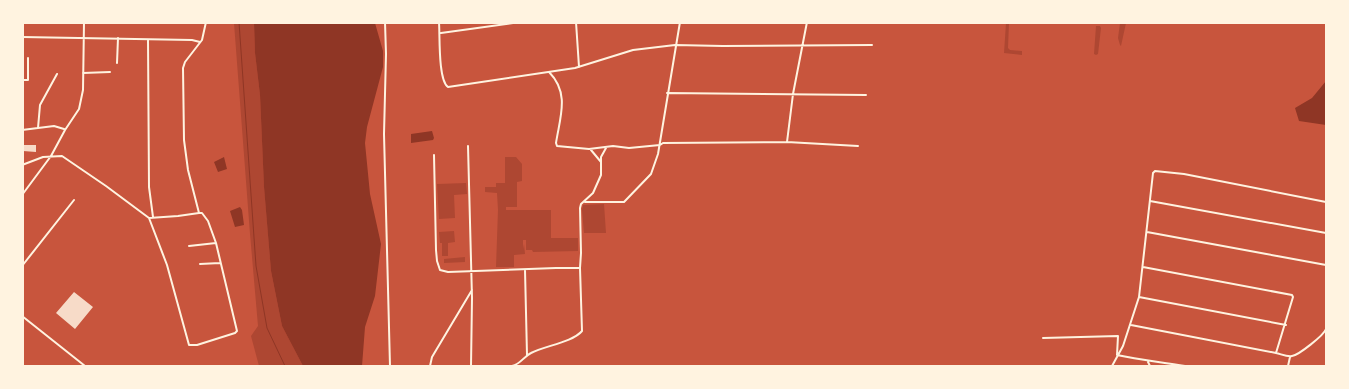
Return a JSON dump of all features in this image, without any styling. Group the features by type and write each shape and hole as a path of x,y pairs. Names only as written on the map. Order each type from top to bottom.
{"street":[{"path":"22,194 52,156 65,130 79,109 82,100 84,22"},
{"path":"22,164 52,156 62,156 149,218 167,265 189,345 196,345 237,331 216,243 208,221 199,212 188,170 184,140 183,68 185,62 204,36 206,22"},
{"path":"385,22 384,100 390,366"},
{"path":"439,22 439,48 444,82 448,87 580,67 603,58 633,50 676,45 872,45"},
{"path":"486,22 486,27"},
{"path":"440,33 520,22"},
{"path":"576,22 580,67"},
{"path":"584,202 626,201 651,174 660,145 680,22"},
{"path":"787,142 793,94 807,22"},
{"path":"22,37 192,40 200,42"},
{"path":"117,63 118,38"},
{"path":"148,40 150,187 154,218"},
{"path":"22,80 28,80 28,58"},
{"path":"83,73 110,72"},
{"path":"549,72 558,82 562,104 556,144 561,147 589,149 613,146 629,148 660,145 663,143 787,142 858,146"},
{"path":"38,128 40,105 57,74"},
{"path":"667,94 866,95"},
{"path":"22,130 54,126 65,130"},
{"path":"468,146 472,290 471,366"},
{"path":"512,366 520,364 527,355 580,334 582,331 580,208 593,192 601,175 602,153 606,148"},
{"path":"589,149 601,162"},
{"path":"434,155 436,255 440,270 448,272 580,268"},
{"path":"1112,366 1123,346 1139,297 1153,173 1155,170 1326,202"},
{"path":"22,266 74,200"},
{"path":"1150,201 1326,233"},
{"path":"149,218 199,212"},
{"path":"1147,232 1326,265"},
{"path":"189,246 216,243"},
{"path":"200,264 220,263"},
{"path":"1143,267 1292,295 1294,297 1276,353"},
{"path":"525,269 527,355"},
{"path":"430,366 432,357 472,290"},
{"path":"467,297 472,298"},
{"path":"1139,297 1286,325"},
{"path":"22,316 85,366"},
{"path":"1131,325 1290,357 1305,349 1324,334 1326,329"},
{"path":"1043,338 1118,336 1117,355"},
{"path":"1117,355 1148,362 1155,361 1185,366"},
{"path":"1288,366 1290,357"},
{"path":"1148,362 1150,366"}],"shaded area":[{"path":"234,23 254,23 271,271 282,326 303,366 259,366 251,336 258,326"},
{"path":"254,23 375,23 383,51 383,67 367,127 365,143 370,194 381,244 375,296 365,327 362,366 303,366 282,326 271,271"},
{"path":"1006,23 1009,23 1008,48 1010,50 1022,51 1022,55 1004,53"},
{"path":"1120,23 1126,23 1121,46 1118,38"},
{"path":"1096,26 1101,28 1098,54 1096,55 1094,54"},
{"path":"1326,81 1326,125 1299,121 1295,108 1312,98"},
{"path":"432,131 433,140 411,143 411,134"},
{"path":"224,157 227,169 218,172 214,162"},
{"path":"505,157 516,157 522,164 522,181 517,182 517,207 506,207 506,210 551,210 551,238 578,238 578,251 533,252 532,250 526,250 526,240 523,240 525,254 514,255 514,267 496,267 497,193 485,192 485,187 496,187 496,183 505,183"},
{"path":"466,183 467,194 454,195 455,218 439,219 437,184"},
{"path":"604,204 606,233 584,233 583,205"},
{"path":"240,207 244,225 235,227 230,211"},
{"path":"454,231 455,242 448,243 448,256 442,256 442,243 440,243 439,232"},
{"path":"465,257 465,262 444,263 444,259"}],"building":[{"path":"23,145 36,145 36,152 23,151"},
{"path":"74,292 93,307 75,329 56,313"}],"waterway":[{"path":"239,22 256,266 267,328 285,366"}]}
